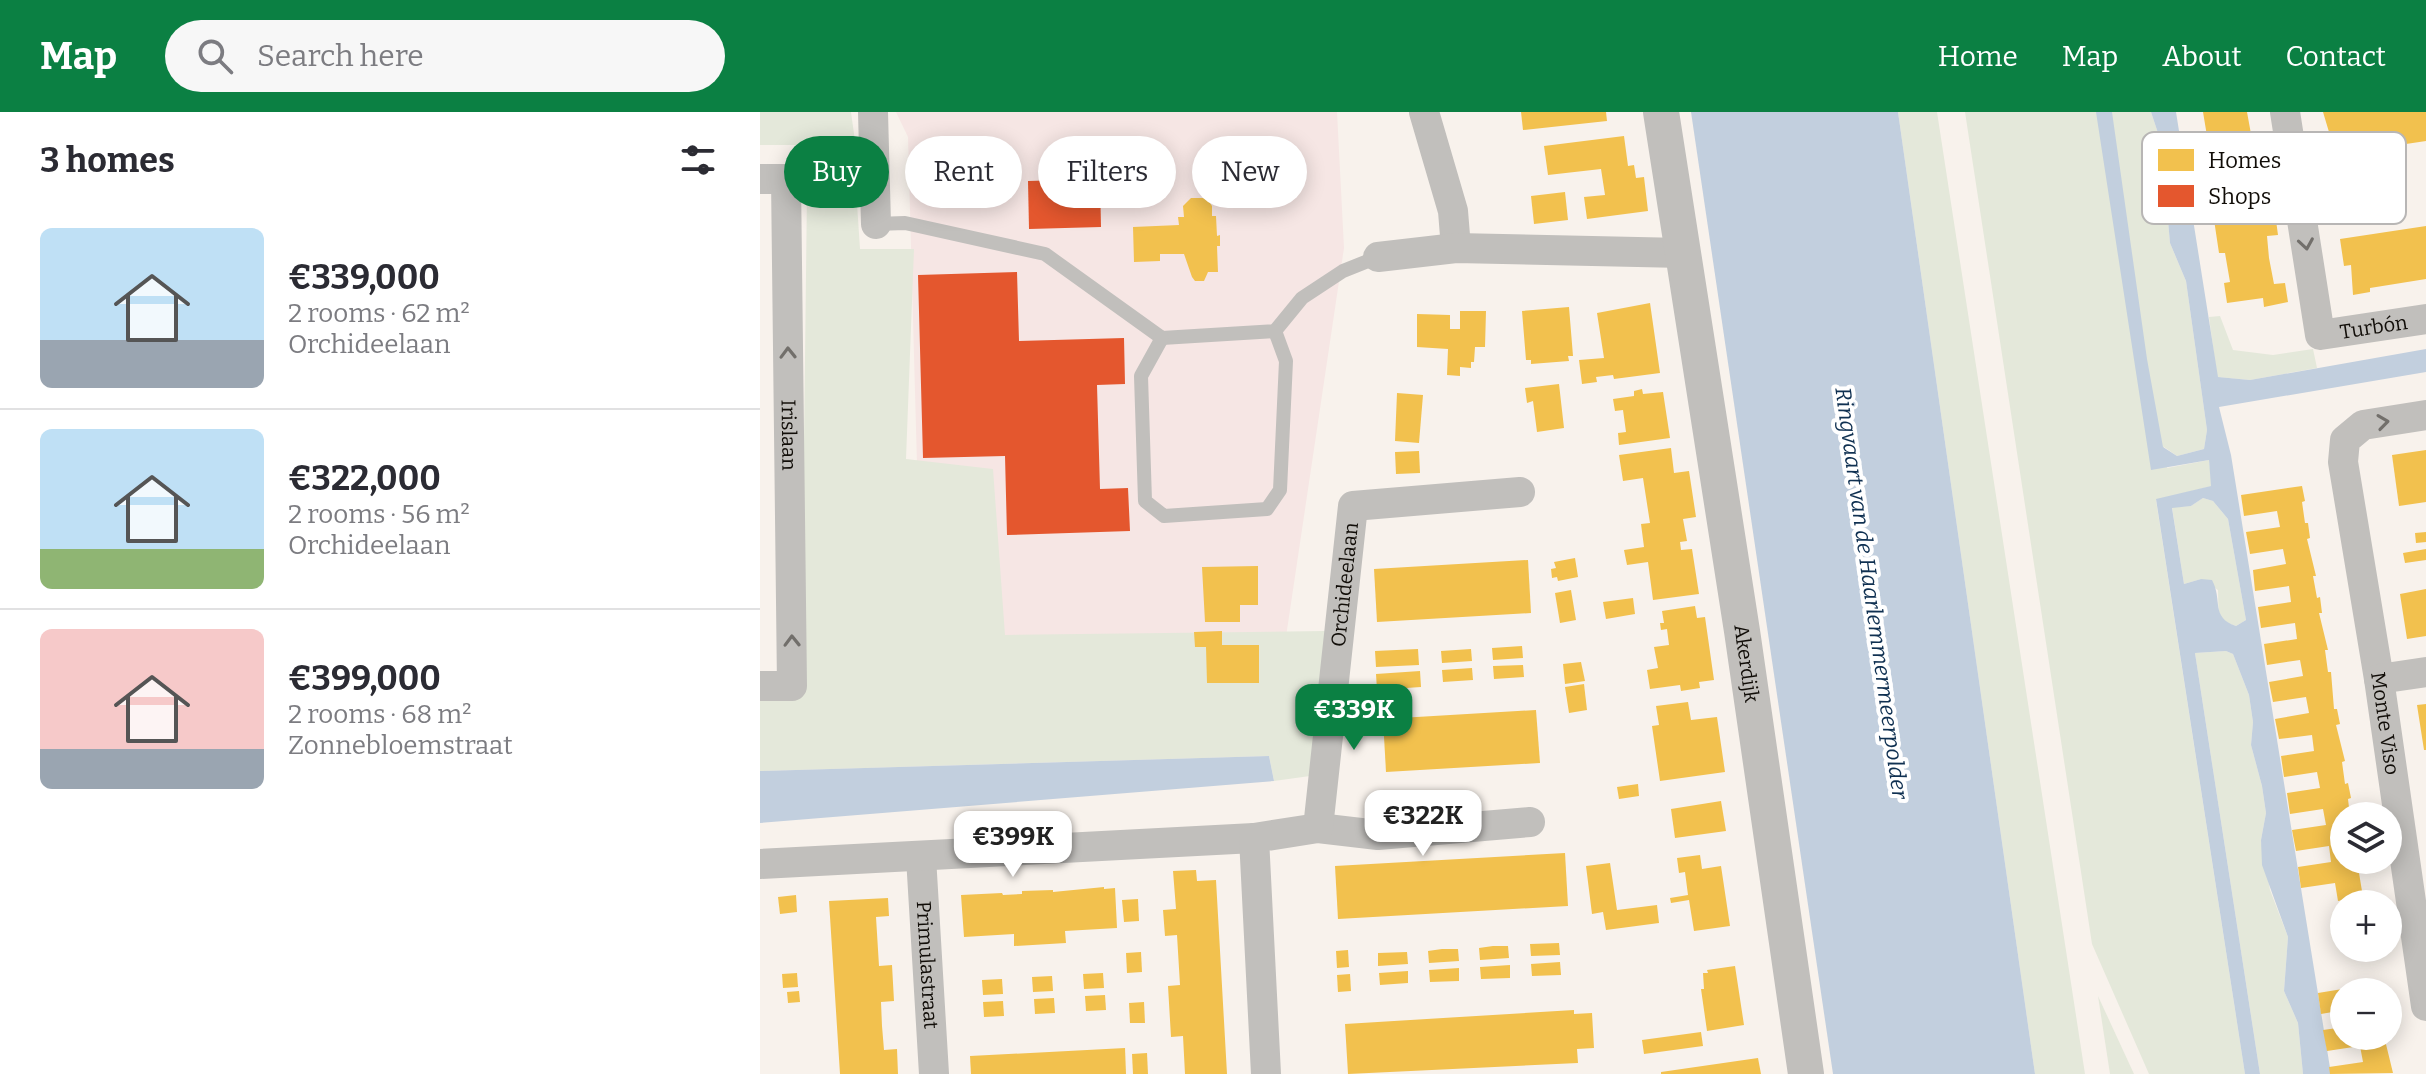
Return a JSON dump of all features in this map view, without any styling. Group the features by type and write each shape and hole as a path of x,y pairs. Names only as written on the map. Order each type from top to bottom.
{"street":[{"path":"873,112 876,224"},
{"path":"1424,112 1453,211 1456,248"},
{"name":"Akerdijk","path":"1661,112 1742,631 1806,1074"},
{"name":"Turbón","path":"2285,112 2288,132"},
{"name":"Irislaan","path":"760,179 786,179 792,686 760,686"},
{"name":"Turbón","path":"2303,224 2320,335 2426,319"},
{"path":"1378,257 1456,248 1683,253"},
{"name":"Monte Viso","path":"2426,415 2363,425 2345,440 2343,462 2420,930 2426,1006"},
{"name":"Orchideelaan","path":"1318,828 1353,506 1520,492"},
{"path":"2379,679 2426,672"},
{"path":"764,864 1254,838 1318,828 1378,835 1530,822"},
{"path":"1254,838 1266,1074"},
{"name":"Primulastraat","path":"921,857 934,1074"}],"lane":[{"path":"876,224 905,223 1045,254 1162,338 1275,331 1302,298 1343,271 1378,257"},
{"path":"1162,338 1141,376 1145,501 1164,516 1267,509 1280,490 1286,361 1275,331"}],"shaded area":[{"path":"760,112 851,112 854,136 784,136 784,145 760,145"},
{"path":"896,112 1337,112 1344,248 1280,677 923,683 910,208 1022,208 1022,136 908,136"},
{"path":"1898,112 1937,112 2085,1074 2035,1074"},
{"path":"1965,112 2151,112 2158,132 2142,132 2142,224 2168,224 2170,243 2186,281 2207,430 2204,449 2177,456 2164,447 2167,468 2209,460 2212,486 2156,500 2245,1074 2149,1074 2092,944"},
{"path":"807,208 857,208 860,249 914,249 906,459 993,469 1005,635 1325,631 1310,776 1274,781 1269,756 760,771 760,699 801,697"},
{"path":"2220,316 2233,350 2273,355 2313,349 2317,368 2250,380 2217,377 2209,317"},
{"path":"2203,498 2213,501 2228,519 2246,620 2236,626 2221,617 2218,590 2201,579 2184,584 2172,507 2191,506"},
{"path":"2226,651 2233,654 2249,695 2253,722 2251,745 2266,813 2261,840 2270,890 2288,937 2284,991 2298,1023 2303,1074 2260,1074 2195,653"},
{"path":"2098,996 2134,1074 2110,1074"}],"water":[{"name":"Ringvaart van de Haarlemmermeerpolder","path":"1691,112 1898,112 2035,1074 1833,1074"},
{"path":"2096,112 2112,112 2147,359 2163,447 2177,456 2204,449 2207,430 2186,281 2170,243 2168,224 2194,224 2218,377 2250,380 2426,349 2426,372 2219,407 2231,455 2331,1074 2303,1074 2298,1023 2284,991 2288,937 2262,865 2261,840 2266,813 2251,745 2253,722 2249,695 2233,654 2226,651 2195,653 2260,1074 2245,1074 2156,499 2211,486 2209,460 2151,470","holes":["2203,498 2213,501 2228,519 2246,620 2236,626 2220,613 2212,580 2201,579 2184,584 2172,508 2191,506"]},
{"path":"2151,112 2176,112 2179,132 2158,132"},
{"path":"1269,756 1274,781 760,823 760,771"}],"building: Homes":[{"path":"1521,112 1606,112 1607,121 1523,130"},
{"path":"2203,112 2247,112 2251,132 2206,132"},
{"path":"2323,112 2426,112 2426,141 2406,144 2406,132 2329,132"},
{"path":"1624,136 1628,166 1634,165 1636,178 1644,177 1648,211 1587,219 1584,197 1605,195 1601,169 1548,175 1544,146"},
{"path":"1565,192 1568,220 1534,224 1531,196"},
{"path":"1192,198 1192,208 1212,208 1212,216 1216,216 1217,236 1220,235 1220,246 1217,246 1218,272 1208,272 1204,281 1195,281 1192,277 1184,254 1160,254 1160,261 1134,262 1133,227 1179,225 1178,217 1184,217 1183,206"},
{"path":"2215,224 2276,224 2278,235 2267,236 2269,258 2274,284 2285,283 2288,302 2264,307 2263,298 2227,303 2224,283 2230,282 2225,253 2219,253"},
{"path":"2426,226 2426,279 2370,288 2370,292 2353,295 2351,265 2344,266 2340,239"},
{"path":"1650,303 1660,373 1614,379 1613,375 1596,377 1597,382 1582,384 1579,360 1604,358 1597,313"},
{"path":"1569,307 1573,356 1568,356 1569,361 1531,364 1531,360 1526,360 1522,311"},
{"path":"1460,311 1486,311 1485,347 1475,347 1471,368 1460,367 1460,376 1447,375 1448,349 1417,347 1417,314 1450,315 1450,329 1460,329"},
{"path":"1559,384 1564,428 1537,432 1533,401 1527,403 1525,388"},
{"path":"1642,389 1643,394 1663,392 1670,438 1619,445 1618,433 1626,432 1623,410 1615,411 1613,399 1634,396 1634,391"},
{"path":"1397,393 1423,395 1419,443 1395,441"},
{"path":"1671,448 1674,473 1689,471 1696,517 1683,519 1687,541 1680,542 1681,550 1692,549 1699,594 1653,600 1648,562 1627,565 1624,550 1644,547 1641,524 1650,523 1643,478 1623,481 1619,455"},
{"path":"2426,450 2426,502 2399,506 2392,455"},
{"path":"1419,451 1420,473 1396,474 1395,452"},
{"path":"2302,486 2305,523 2308,523 2310,538 2307,539 2328,650 2325,650 2328,672 2331,672 2334,709 2337,709 2340,724 2336,725 2345,761 2342,762 2345,784 2348,783 2351,798 2348,802 2330,802 2330,854 2329,846 2296,851 2292,830 2326,825 2323,809 2290,814 2287,793 2320,788 2317,772 2284,777 2281,756 2314,751 2312,735 2279,739 2275,719 2309,713 2306,697 2273,702 2269,682 2303,676 2300,660 2267,665 2264,644 2297,639 2295,623 2261,628 2258,607 2291,602 2289,586 2255,591 2253,570 2286,564 2283,549 2250,554 2246,532 2280,527 2277,511 2244,516 2241,495"},
{"path":"2426,532 2426,542 2416,543 2415,533"},
{"path":"2426,549 2426,560 2405,563 2403,553"},
{"path":"1575,558 1578,577 1558,581 1557,577 1552,578 1551,569 1556,568 1554,562"},
{"path":"1528,560 1531,613 1377,622 1374,569"},
{"path":"1258,566 1258,605 1240,605 1240,622 1205,622 1202,567"},
{"path":"2426,589 2426,636 2407,639 2400,594"},
{"path":"1571,590 1576,620 1560,623 1555,593"},
{"path":"1633,598 1635,614 1606,619 1603,602"},
{"path":"1695,606 1697,618 1705,617 1714,680 1699,682 1700,688 1681,691 1680,685 1650,689 1647,670 1658,668 1654,647 1669,645 1667,629 1661,630 1660,623 1664,623 1662,611"},
{"path":"1222,631 1222,645 1259,645 1259,683 1207,683 1206,647 1195,647 1194,632"},
{"path":"1522,646 1523,658 1493,660 1492,648"},
{"path":"1418,649 1419,665 1376,667 1375,651"},
{"path":"1471,649 1472,661 1442,663 1441,651"},
{"path":"1581,662 1585,681 1565,684 1563,664"},
{"path":"1523,665 1524,677 1494,679 1493,666"},
{"path":"1472,668 1473,680 1443,682 1442,670"},
{"path":"1420,671 1421,687 1377,690 1376,674"},
{"path":"1584,684 1587,710 1569,713 1565,687"},
{"path":"1688,702 1691,720 1717,717 1725,772 1660,781 1652,726 1659,725 1656,706"},
{"path":"2426,704 2426,750 2424,750 2417,705"},
{"path":"1536,710 1540,763 1386,772 1383,719"},
{"path":"1638,784 1639,796 1619,799 1617,787"},
{"path":"1721,801 1726,831 1675,838 1671,809"},
{"path":"1565,853 1568,906 1338,919 1335,866"},
{"path":"1700,855 1702,869 1721,866 1730,926 1694,931 1689,900 1671,903 1670,898 1688,895 1685,872 1679,873 1677,858"},
{"path":"2330,862 2330,874 2359,874 2362,890 2336,890 2335,883 2301,888 2298,867"},
{"path":"1610,863 1617,910 1657,905 1659,923 1606,930 1603,912 1592,914 1586,866"},
{"path":"1196,870 1197,881 1216,880 1227,1074 1185,1074 1183,1036 1171,1037 1168,986 1180,985 1177,935 1165,936 1163,910 1176,909 1173,871"},
{"path":"1115,888 1117,928 1065,931 1066,943 1014,946 1014,934 964,937 961,895 1022,894 1022,891 1053,892"},
{"path":"796,895 797,912 780,914 778,897"},
{"path":"888,898 889,916 876,917 879,966 892,965 894,1001 881,1002 882,1026 884,1050 897,1049 898,1074 840,1074 829,901"},
{"path":"1138,899 1139,921 1124,922 1122,900"},
{"path":"1559,943 1560,955 1531,956 1530,944"},
{"path":"1508,946 1509,958 1480,960 1479,948"},
{"path":"1458,949 1459,961 1429,963 1428,951"},
{"path":"1348,950 1349,967 1337,968 1336,951"},
{"path":"1141,952 1142,972 1127,973 1126,953"},
{"path":"1407,952 1408,964 1378,966 1378,953"},
{"path":"1560,962 1561,975 1532,976 1531,964"},
{"path":"1510,965 1510,978 1481,979 1480,967"},
{"path":"1735,966 1744,1025 1707,1031 1701,989 1704,989 1703,973"},
{"path":"1459,968 1459,981 1430,982 1429,970"},
{"path":"1408,971 1408,983 1380,985 1379,973"},
{"path":"797,973 798,987 783,988 782,974"},
{"path":"1103,973 1104,988 1084,989 1083,974"},
{"path":"1350,974 1351,991 1338,992 1337,975"},
{"path":"1052,976 1053,991 1033,992 1032,977"},
{"path":"1002,979 1003,994 983,995 982,980"},
{"path":"799,991 800,1002 788,1003 787,992"},
{"path":"2330,991 2330,1012 2321,1014 2318,993"},
{"path":"1105,995 1106,1010 1086,1011 1085,996"},
{"path":"1054,998 1055,1013 1035,1014 1034,999"},
{"path":"1003,1001 1004,1016 984,1017 983,1002"},
{"path":"1144,1002 1145,1023 1130,1023 1129,1003"},
{"path":"1574,1010 1574,1014 1592,1013 1594,1048 1577,1049 1578,1063 1348,1074 1345,1024"},
{"path":"2330,1029 2330,1050 2334,1050 2327,1051 2323,1030"},
{"path":"1701,1032 1703,1046 1644,1054 1642,1040"},
{"path":"1125,1048 1126,1074 971,1074 970,1056"},
{"path":"2361,1050 2387,1050 2393,1073 2330,1074 2329,1067 2363,1062"},
{"path":"1147,1053 1148,1074 1133,1074 1132,1054"},
{"path":"1758,1058 1761,1074 1661,1074 1661,1072"}],"building: Shops":[{"path":"1028,181 1038,181 1038,208 1101,208 1101,227 1029,229"},
{"path":"1017,272 1019,341 1124,338 1125,384 1097,385 1100,489 1128,488 1130,531 1007,535 1005,456 923,458 918,275"}]}
